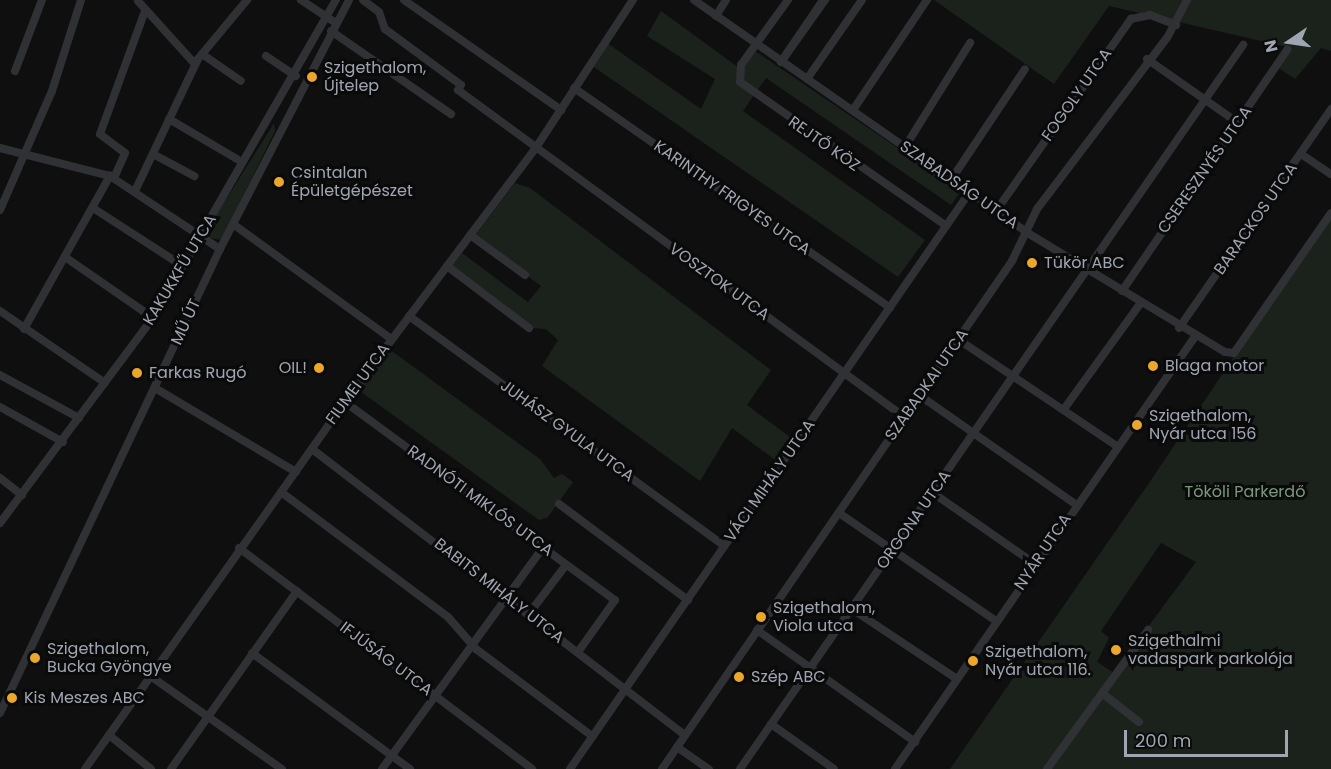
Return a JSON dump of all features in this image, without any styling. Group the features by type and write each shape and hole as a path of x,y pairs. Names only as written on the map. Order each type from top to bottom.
{"street":[{"path":"15,71 42,0"},
{"path":"0,210 21,154 52,92 81,0"},
{"path":"135,191 195,64 247,0"},
{"path":"301,0 336,23"},
{"name":"KAKUKKFŰ UTCA","path":"0,523 63,442 153,318 181,265 296,76 336,0"},
{"name":"MŰ ÚT","path":"0,713 220,249 349,0"},
{"name":"VOSZTOK UTCA","path":"363,0 379,12 385,29 461,85 458,90 903,416"},
{"path":"404,0 561,110"},
{"name":"FIUMEI UTCA","path":"85,769 239,548 390,339 537,146 633,0"},
{"name":"SZABADSÁG UTCA","path":"694,0 756,46 853,110 1026,232 1194,338 1234,353 1331,213"},
{"path":"716,16 726,0"},
{"path":"756,46 788,0"},
{"path":"782,62 824,0"},
{"path":"807,79 862,0"},
{"path":"853,110 927,0"},
{"name":"SZABADKAI UTCA","path":"662,769 839,513 903,416 959,340 1026,232 1146,59 1176,25 1187,0"},
{"path":"138,1 195,64"},
{"path":"24,329 125,153 100,134 145,11"},
{"name":"FOGOLY UTCA","path":"996,211 1131,19 1150,15 1176,25"},
{"path":"331,31 451,114"},
{"path":"905,147 970,43"},
{"name":"ORGONA UTCA","path":"740,769 1243,45"},
{"name":"REJTŐ KÖZ","path":"756,46 739,72 747,90 945,225"},
{"name":"CSERESZNYÉS UTCA","path":"1122,291 1288,49"},
{"path":"202,54 241,81"},
{"path":"266,56 296,76"},
{"path":"1146,59 1238,123"},
{"path":"951,180 1025,69"},
{"name":"KARINTHY FRIGYES UTCA","path":"574,88 890,308"},
{"name":"BARACKOS UTCA","path":"1179,328 1331,109"},
{"path":"169,119 237,159"},
{"path":"0,148 112,177 220,249"},
{"path":"153,154 194,176"},
{"path":"1301,154 1331,174"},
{"name":"VÁCI MIHÁLY UTCA","path":"570,769 627,690 969,193"},
{"path":"93,208 181,265"},
{"path":"233,224 390,339"},
{"path":"470,235 525,275"},
{"path":"65,257 153,318"},
{"path":"447,266 529,328"},
{"path":"1064,409 1140,304"},
{"path":"0,311 105,383"},
{"name":"JUHÁSZ GYULA UTCA","path":"409,316 724,546"},
{"name":"NYÁR UTCA","path":"895,769 1075,504 1194,338"},
{"path":"959,340 1116,446"},
{"path":"0,375 79,418"},
{"path":"154,388 296,472"},
{"path":"919,395 1075,504"},
{"name":"RADNÓTI MIKLÓS UTCA","path":"345,402 615,600 578,652"},
{"path":"0,407 63,442"},
{"name":"BABITS MIHÁLY UTCA","path":"312,449 504,591 506,598 685,735"},
{"path":"0,478 22,495"},
{"path":"281,492 448,616 471,642 593,738"},
{"path":"933,493 1035,564"},
{"path":"559,504 688,600"},
{"path":"839,513 996,621"},
{"name":"IFJÚSÁG UTCA","path":"239,548 532,769"},
{"path":"382,769 471,642 538,554"},
{"path":"528,615 566,565"},
{"path":"171,769 297,591"},
{"path":"852,609 957,679"},
{"path":"757,630 915,742"},
{"path":"1047,769 1148,630"},
{"path":"252,653 410,769"},
{"path":"149,675 282,769"},
{"path":"1102,693 1139,722"},
{"path":"771,724 834,769"},
{"path":"109,735 151,769"},
{"path":"677,747 709,769"}],"green space":[{"path":"934,0 1331,0 1331,51 1321,48 1295,79 1276,66 1287,47 1109,6 1054,84"},
{"path":"661,11 742,70 755,51 961,191 951,205 766,78 743,111 925,240 898,277 591,65 607,43 701,109 715,79 647,36"},
{"path":"274,123 275,131 221,240 209,238 217,214"},
{"path":"515,183 530,188 771,370 747,405 794,440 778,462 732,428 700,481 542,366 558,340 546,329 533,328 451,267 462,253 528,302 541,286 475,236"},
{"name":"Tököli Parkerdő","path":"1331,213 1331,769 950,769 1149,483","holes":["1161,543 1196,562 1114,673 1097,662 1109,638 1101,631"]},
{"path":"389,349 540,459 554,478 562,474 573,482 548,517 539,520 357,389"}],"place":[{"name":"Szigethalom, Újtelep","path":"312,77"},
{"name":"Csintalan Épületgépészet","path":"279,182"},
{"name":"Tükör ABC","path":"1032,263"},
{"name":"Blaga motor","path":"1153,366"},
{"name":"OIL!","path":"319,368"},
{"name":"Farkas Rugó","path":"137,373"},
{"name":"Szigethalom, Nyár utca 156","path":"1137,425"},
{"name":"Szigethalom, Viola utca","path":"761,617"},
{"name":"Szigethalmi vadaspark parkolója","path":"1116,650"},
{"name":"Szigethalom, Bucka Gyöngye","path":"35,658"},
{"name":"Szigethalom, Nyár utca 116.","path":"973,661"},
{"name":"Szép ABC","path":"739,677"},
{"name":"Kis Meszes ABC","path":"12,698"}]}
